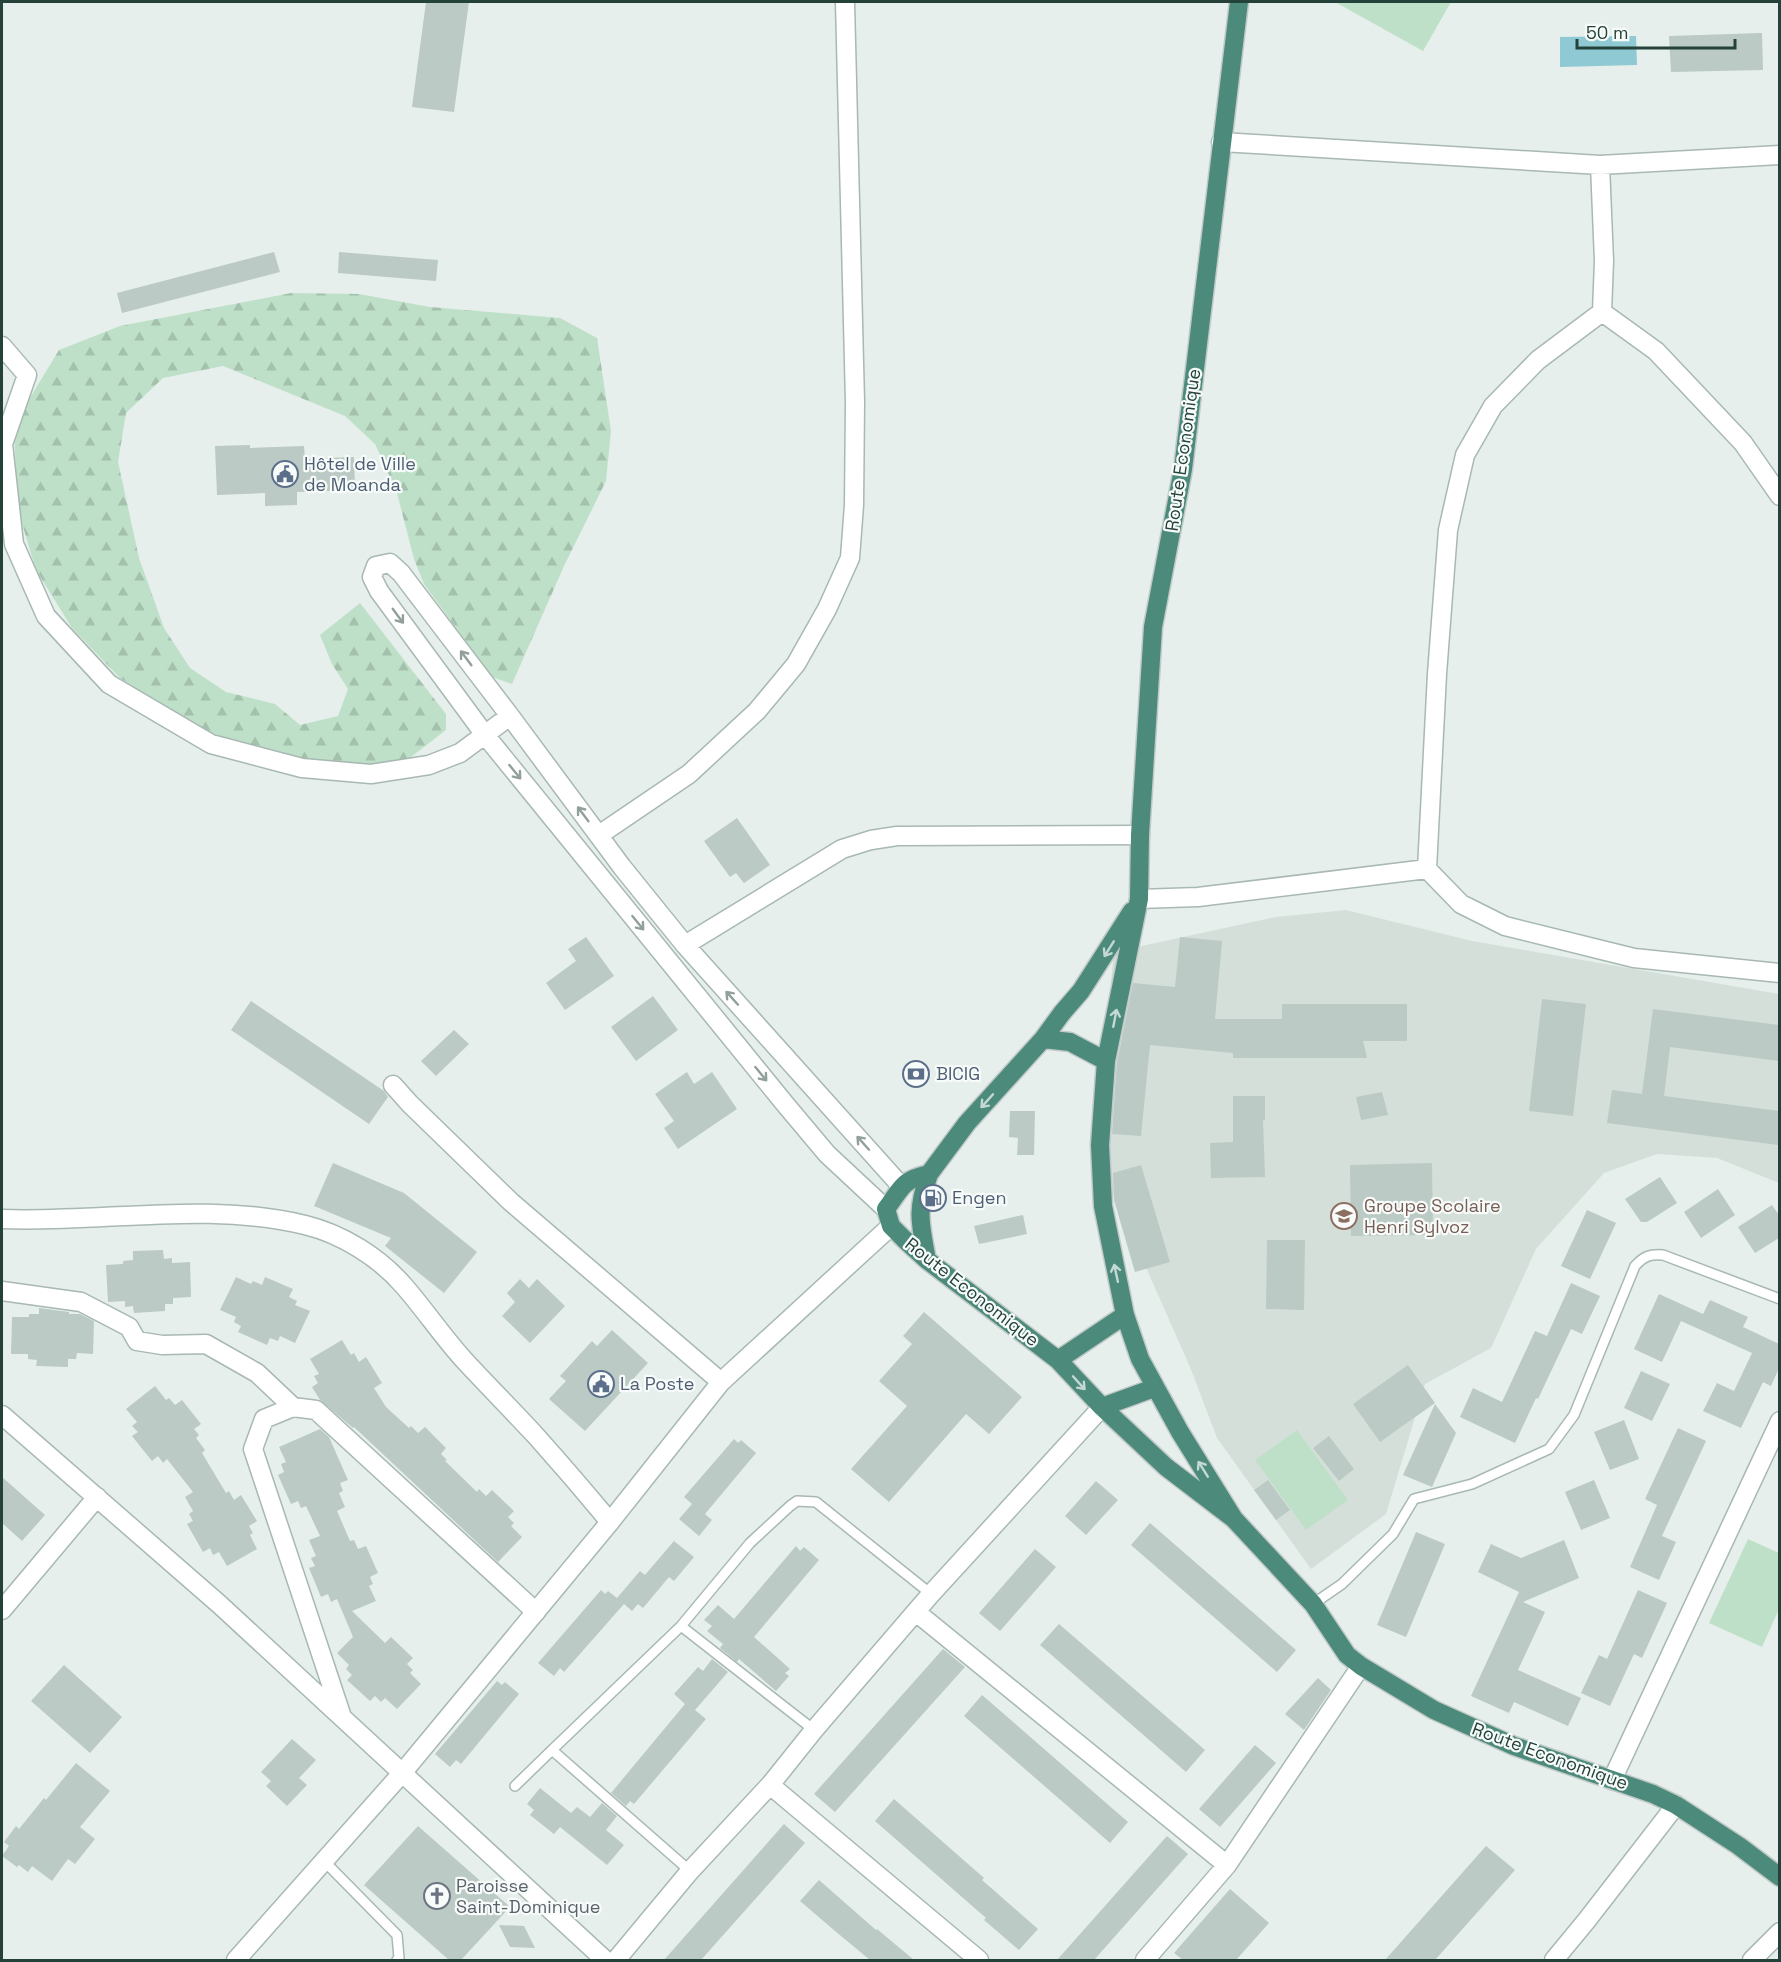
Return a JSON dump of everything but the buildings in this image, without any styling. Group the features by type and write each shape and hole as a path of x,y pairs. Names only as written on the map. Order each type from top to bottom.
{"highway":[{"name":"Route Economique","path":"1234,1519 1140,1359 1125,1316 1103,1206 1100,1145 1106,1061 1139,899 1140,835 1154,627 1183,469 1239,2"},
{"path":"927,1260 919,1220 920,1205 929,1174 967,1123 1043,1039 1082,991 1139,899"},
{"path":"1043,1039 1070,1042 1106,1061"},
{"path":"888,1218 902,1187 913,1178 929,1174"},
{"name":"Route Economique","path":"888,1218 927,1260 1059,1360 1102,1407 1166,1467 1234,1519 1312,1604 1347,1655 1360,1666 1434,1710 1514,1746 1653,1794 1676,1805 1739,1846 1779,1877"},
{"path":"1059,1360 1125,1316"},
{"path":"1102,1407 1155,1388"}],"street":[{"path":"599,835 689,774 758,711 796,664 827,609 850,558 854,505 855,402 845,2"},
{"path":"1221,141 1599,165 1779,155"},
{"path":"1599,165 1604,261 1602,312"},
{"path":"1602,312 1656,351 1743,443 1779,496"},
{"path":"1602,312 1538,360 1493,406 1465,455 1448,530 1437,674 1427,869 1461,904 1505,926 1634,958 1779,973"},
{"path":"2,346 27,375 3,444 14,544 46,616 109,684 211,744 302,768 371,774 429,765 460,753 510,716"},
{"path":"236,1960 403,1772 610,1522 721,1382 888,1218 827,1154 785,1104 485,735 379,591 372,577 376,566 390,564 401,573 685,945 902,1187"},
{"path":"685,945 842,849 871,840 897,836 1140,835"},
{"path":"1139,899 1198,897 1427,869"},
{"path":"393,1084 410,1104 511,1202 721,1382"},
{"path":"2,1219 38,1220 206,1214 284,1221 306,1225 337,1236 367,1253 403,1284 462,1358 536,1436 610,1522"},
{"path":"2,1291 81,1302 129,1327 137,1341 162,1345 206,1344 257,1373 293,1407"},
{"path":"341,1716 253,1449 264,1419 293,1407 316,1410 536,1612"},
{"path":"616,1960 690,1871 770,1785 916,1611 1102,1407"},
{"path":"2,1415 219,1604 605,1960"},
{"path":"1612,1780 1779,1421"},
{"path":"2,1610 97,1497"},
{"path":"916,1611 1227,1865"},
{"path":"1145,1960 1227,1865 1360,1666"},
{"path":"770,1785 979,1960"},
{"path":"1554,1960 1676,1805"},
{"path":"1752,1960 1779,1932"}],"lane":[{"path":"1312,1604 1342,1584 1393,1534 1414,1499 1472,1484 1550,1449 1574,1415 1635,1266 1643,1258 1651,1254 1663,1255 1779,1299"},
{"path":"514,1786 681,1626 750,1544 797,1501 816,1502 931,1594"},
{"path":"681,1626 814,1730"},
{"path":"552,1750 690,1871"},
{"path":"324,1861 398,1935 399,1958 397,1960"}],"shaded area":[{"name":"Groupe Scolaire Henri Sylvoz","path":"1346,910 1472,941 1779,994 1779,1183 1717,1158 1657,1154 1604,1173 1536,1249 1491,1348 1425,1384 1386,1514 1311,1569 1217,1438 1190,1367 1094,1150 1114,952 1276,917"}],"green space":[{"path":"1335,2 1451,2 1423,51"},
{"path":"291,293 359,294 430,307 560,318 597,338 611,431 606,481 564,566 512,684 492,677 424,584 414,559 397,493 375,444 345,416 223,366 163,378 126,413 118,462 139,558 164,628 190,668 226,692 275,704 300,725 338,716 348,689 332,664 320,635 360,603 446,714 446,730 411,757 370,766 331,769 247,750 191,723 120,678 72,628 36,570 17,507 14,424 59,350 120,326"},
{"path":"1297,1430 1348,1500 1306,1530 1255,1460"},
{"path":"1748,1539 1779,1553 1779,1609 1762,1647 1709,1623"}],"water":[{"path":"1636,36 1637,65 1560,67 1560,37"}],"place":[{"name":"Hôtel de Ville de Moanda","path":"285,474"},
{"name":"BICIG","path":"916,1074"},
{"name":"Engen","path":"933,1198"},
{"name":"Groupe Scolaire Henri Sylvoz","path":"1344,1216"},
{"name":"La Poste","path":"601,1384"},
{"name":"Paroisse Saint-Dominique","path":"437,1896"}]}
